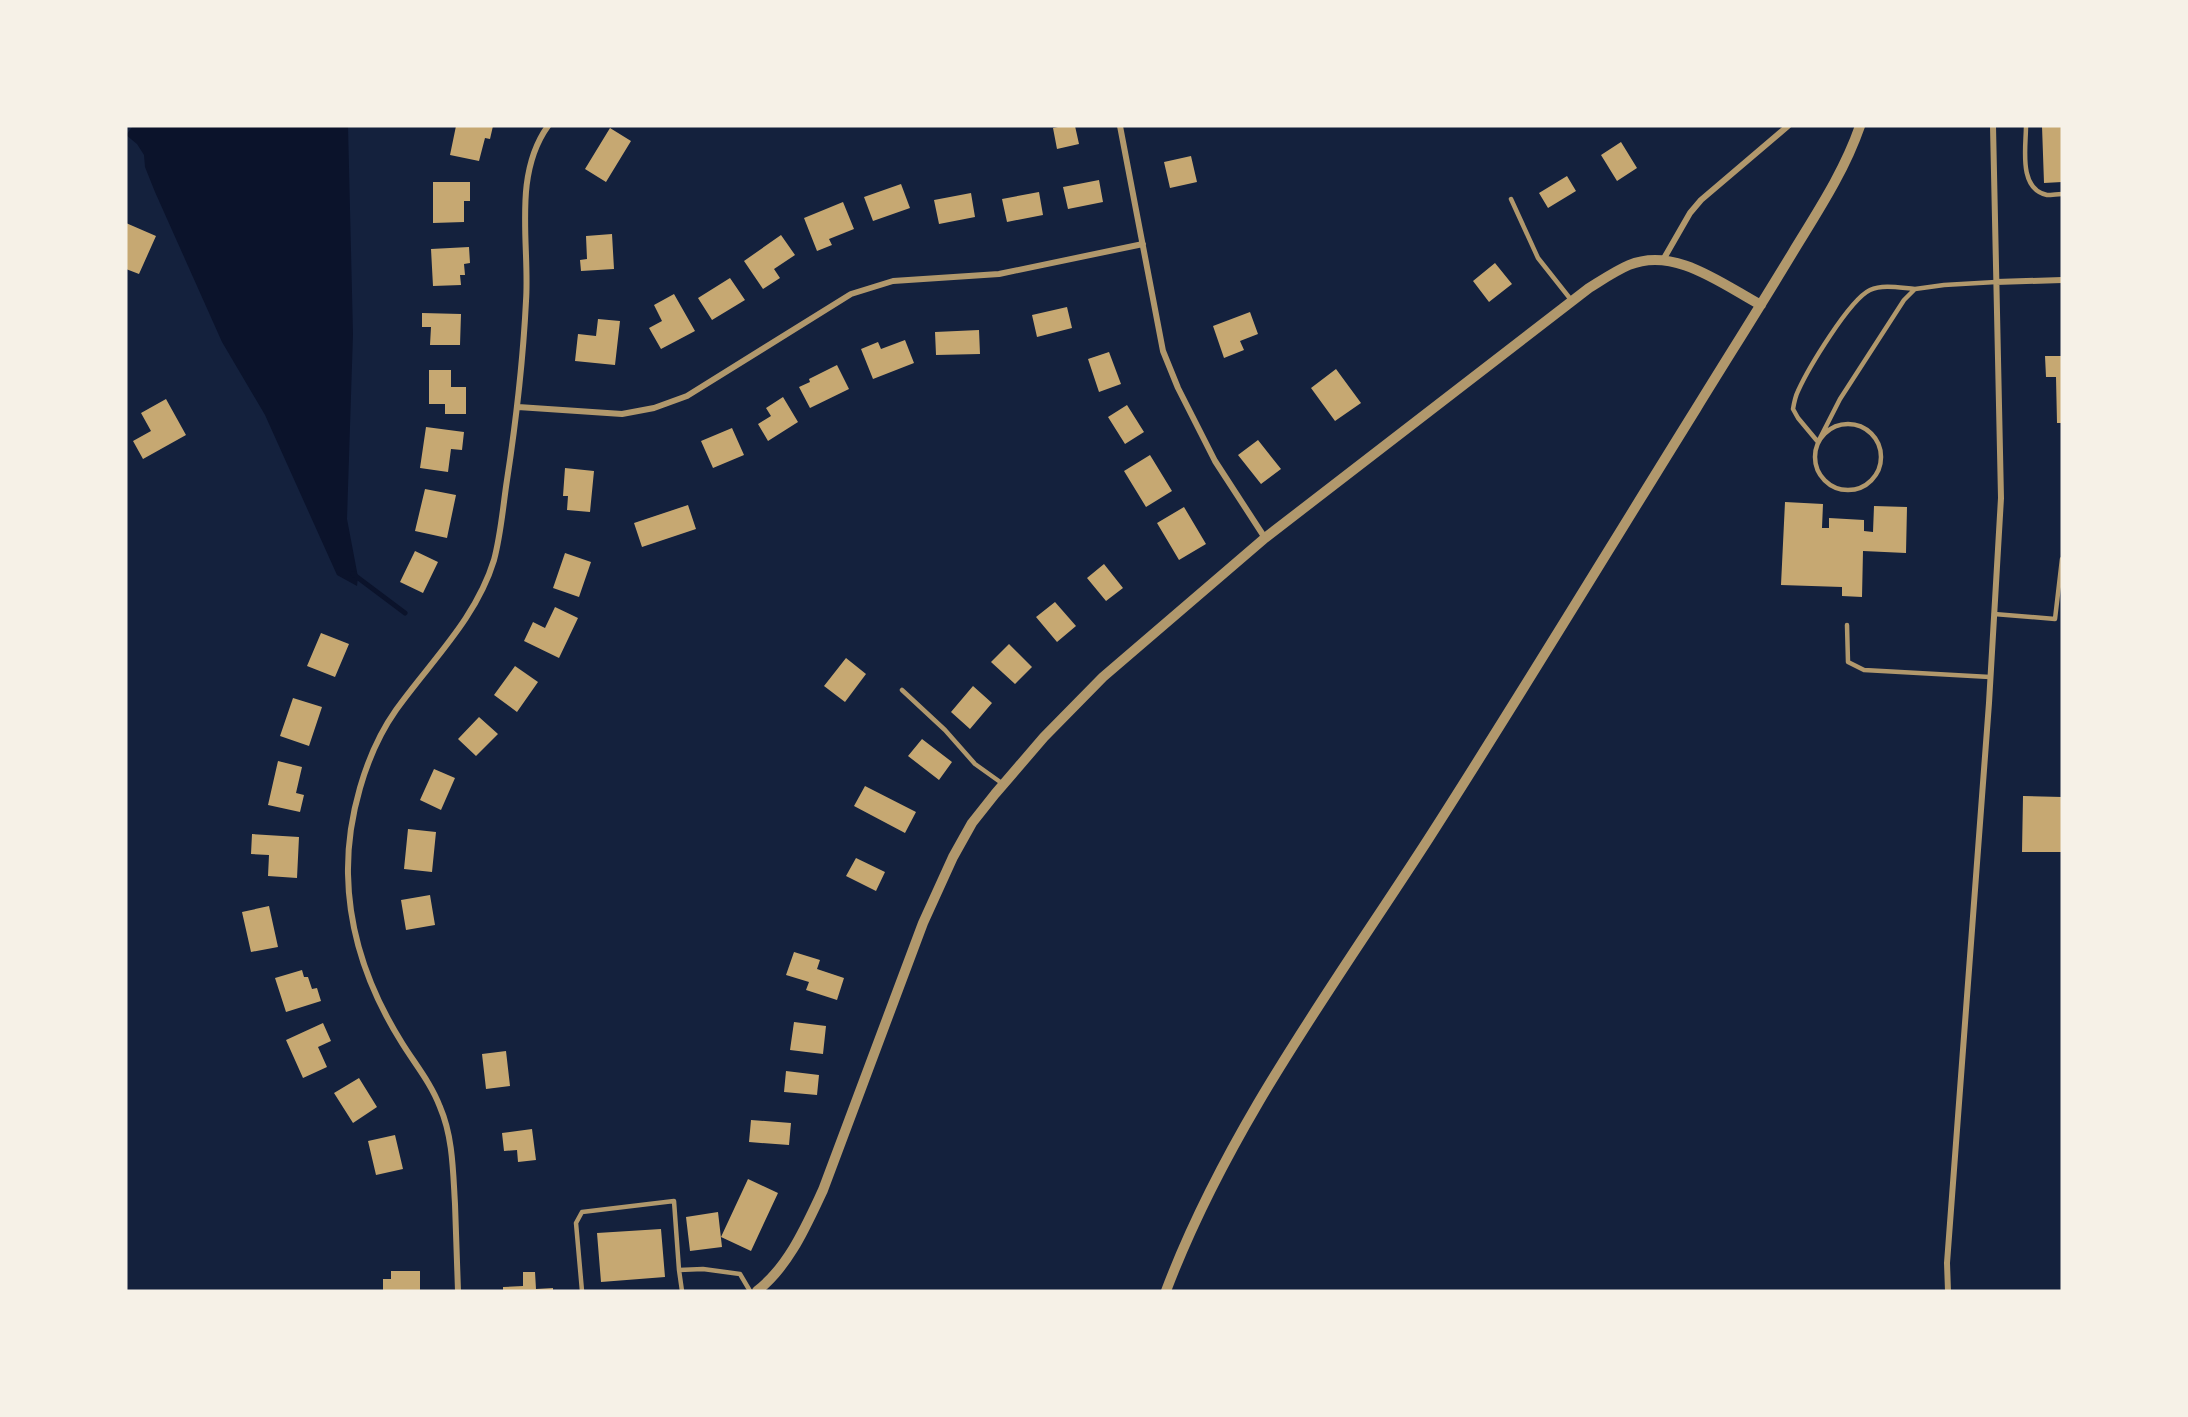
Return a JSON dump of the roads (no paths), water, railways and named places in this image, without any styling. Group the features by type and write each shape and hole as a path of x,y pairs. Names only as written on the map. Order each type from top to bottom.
{"street":[{"path":"458,1291 453,1165 448,1136 441,1108 427,1079 401,1042 376,995 359,952 350,909 349,839 362,780 376,742 396,709 457,632 475,603 494,560 518,407 527,297 526,195 531,165 542,135 548,126"},
{"path":"1120,126 1163,351 1174,379 1215,461 1265,538"},
{"path":"1663,260 1690,213 1701,200 1788,126"},
{"path":"1166,1291 1185,1240 1232,1146 1313,1015 1430,836 1761,305 1835,182 1860,126"},
{"path":"1948,1291 1947,1263 2001,498 1993,126"},
{"path":"518,407 622,414 654,408 687,396 851,294 875,285 910,279 999,274 1143,244"},
{"path":"757,1291 784,1263 806,1227 823,1190 923,924 953,857 972,823 1044,736 1103,677 1265,538 1614,272 1647,260 1673,261 1761,305"},
{"path":"1996,282 2062,280"}],"lane":[{"path":"2026,126 2026,173 2033,187 2046,195 2062,194"},
{"path":"1511,199 1538,258 1572,302"},
{"path":"1818,442 1792,409 1797,393 1841,320 1858,298 1871,290 1888,286 1916,289 1996,282"},
{"path":"1818,442 1824,434 1843,424 1863,428 1872,434 1878,443 1880,464 1876,473 1870,481 1860,487 1849,490 1838,488 1828,483 1820,475 1815,453 1818,442 1852,381 1904,300 1916,289"},
{"path":"1994,614 2055,619 2062,559"},
{"path":"1847,625 1848,662 1864,670 1990,677"},
{"path":"902,690 945,730 975,764 1003,784"},
{"path":"582,1291 576,1223 582,1212 674,1201 682,1291"},
{"path":"680,1270 703,1269 740,1274 750,1291"}],"water":[{"path":"133,126 348,126 353,334 347,519 358,577 357,586 337,575 265,415 222,342 155,192 145,167 144,155 137,144 126,135"}],"waterway":[{"path":"353,574 405,613"}]}
